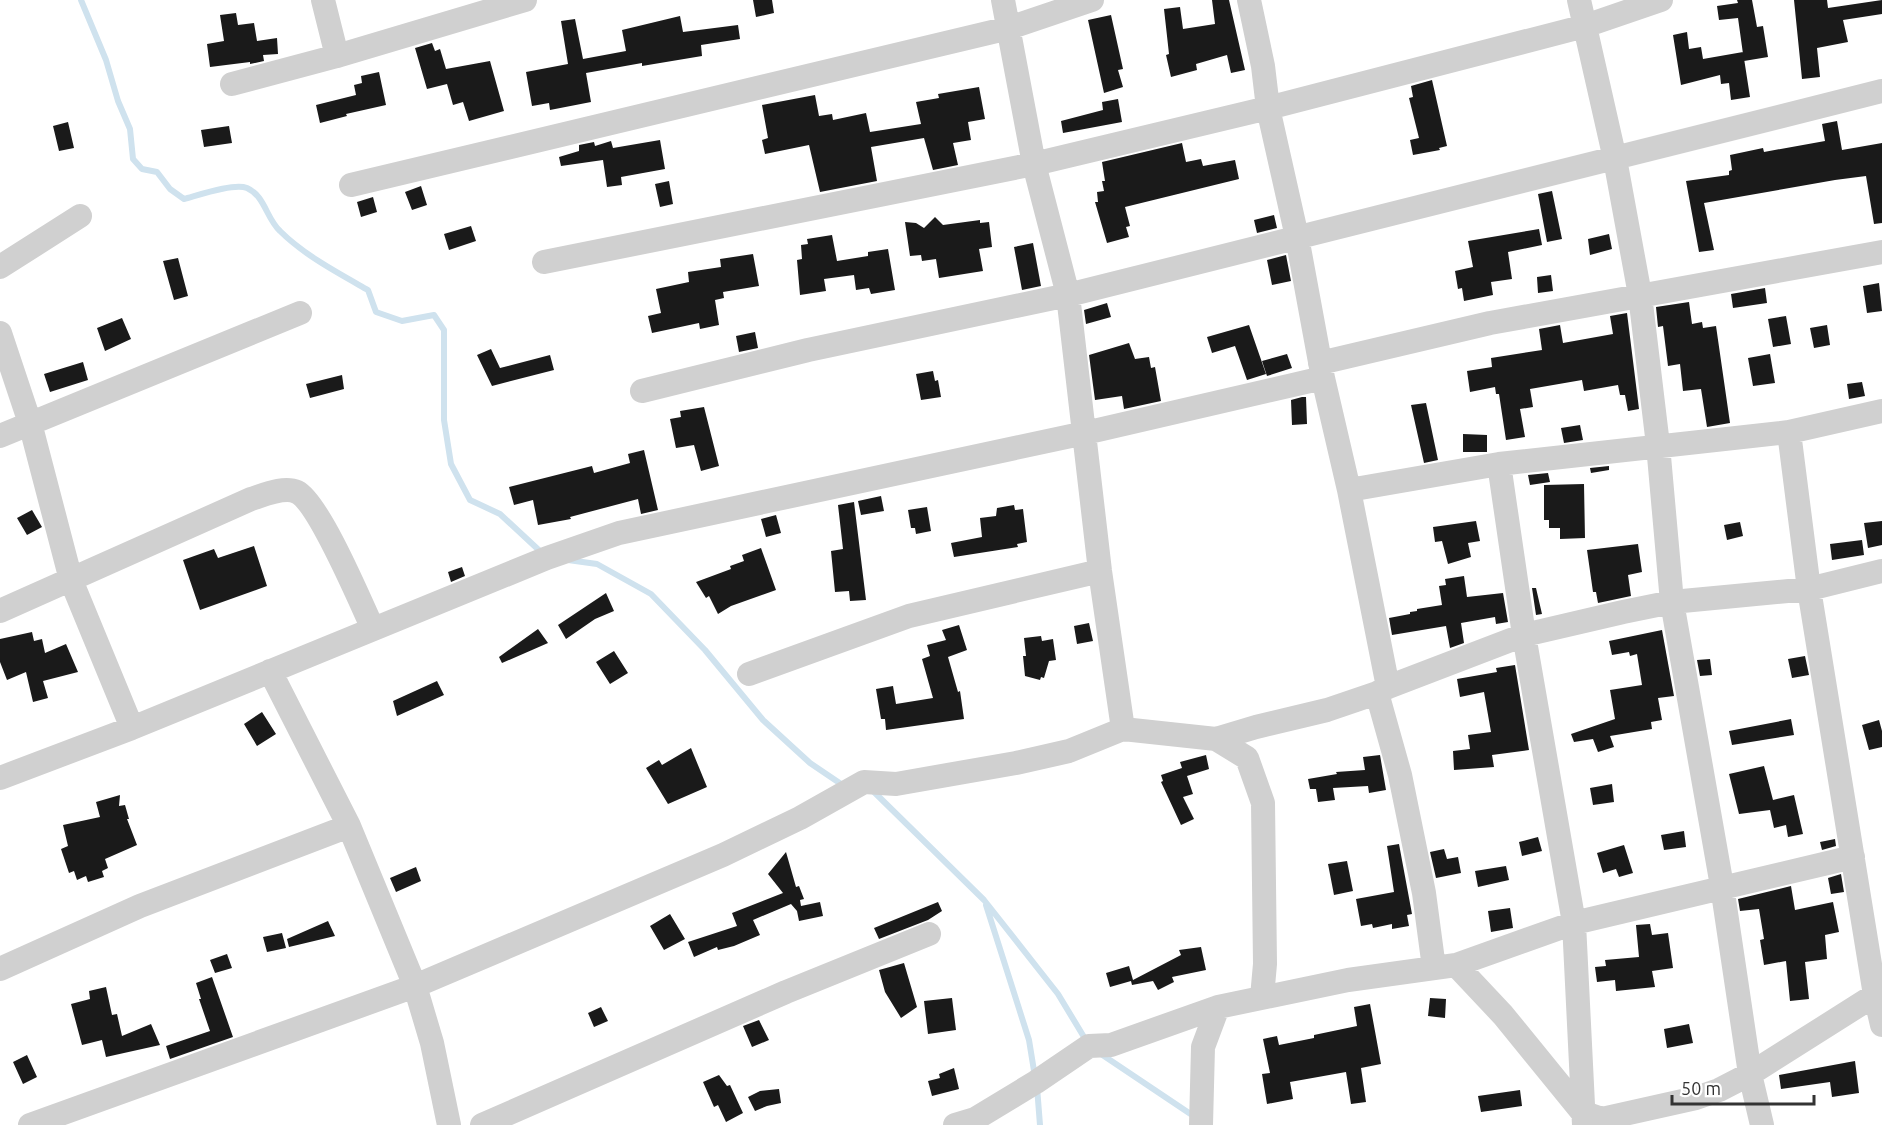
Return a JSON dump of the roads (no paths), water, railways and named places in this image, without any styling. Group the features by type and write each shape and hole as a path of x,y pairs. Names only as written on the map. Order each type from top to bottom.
{"street":[{"path":"323,0 337,56"},
{"path":"232,84 337,56 525,0"},
{"path":"1003,0 1034,164 1068,295 1100,571 1123,729"},
{"path":"351,184 1009,28 1092,0"},
{"path":"1249,0 1263,66 1268,108 1349,490 1400,775 1424,892 1445,967 1503,1016 1583,1119"},
{"path":"1579,0 1615,159 1640,294 1658,445 1672,602 1722,886 1750,1074 1762,1125"},
{"path":"544,262 1034,164 1268,108 1585,27 1661,0"},
{"path":"642,391 808,350 1068,295 1882,91"},
{"path":"0,267 80,216"},
{"path":"0,778 132,728 547,558 619,533 1085,433 1490,323 1640,294 1882,252"},
{"path":"0,436 300,313"},
{"path":"0,333 30,423 71,580 132,728"},
{"path":"1349,490 1499,464 1789,432 1882,411"},
{"path":"1789,432 1809,589 1875,995 1882,1025"},
{"path":"1499,464 1524,635 1574,923 1583,1119"},
{"path":"0,611 251,499 283,490 295,491 309,503 320,519 373,629"},
{"path":"749,674 909,616 1100,571"},
{"path":"30,1125 415,986 723,855 800,818 864,782 896,784 1016,763 1069,751 1123,729 1216,739 1327,710 1524,635 1672,602 1809,589 1882,571"},
{"path":"270,671 349,826 415,986 432,1043 449,1125"},
{"path":"1216,739 1247,758 1263,803 1265,964 1262,997"},
{"path":"0,969 140,906 349,826"},
{"path":"955,1125 975,1119 1089,1046 1112,1045 1218,1007 1348,980 1445,967 1574,923 1722,886 1853,857"},
{"path":"482,1125 786,992 928,934"},
{"path":"1583,1119 1602,1119 1696,1098 1719,1090 1750,1074 1875,995"},
{"path":"1201,1125 1203,1047 1218,1007"}],"waterway":[{"path":"81,0 106,60 118,101 130,129 133,159 142,169 157,172 170,189 184,199 225,188 247,188 258,196 275,226 289,240 368,290 376,312 402,321 434,315 444,330 444,420 451,464 470,500 500,514 542,553"},
{"path":"568,560 597,564 651,594 705,650 763,720 810,763 844,786"},
{"path":"873,791 984,900 1058,994 1087,1042"},
{"path":"986,905 1029,1040 1035,1077"},
{"path":"1101,1054 1195,1117"},
{"path":"1037,1087 1040,1125"}]}
